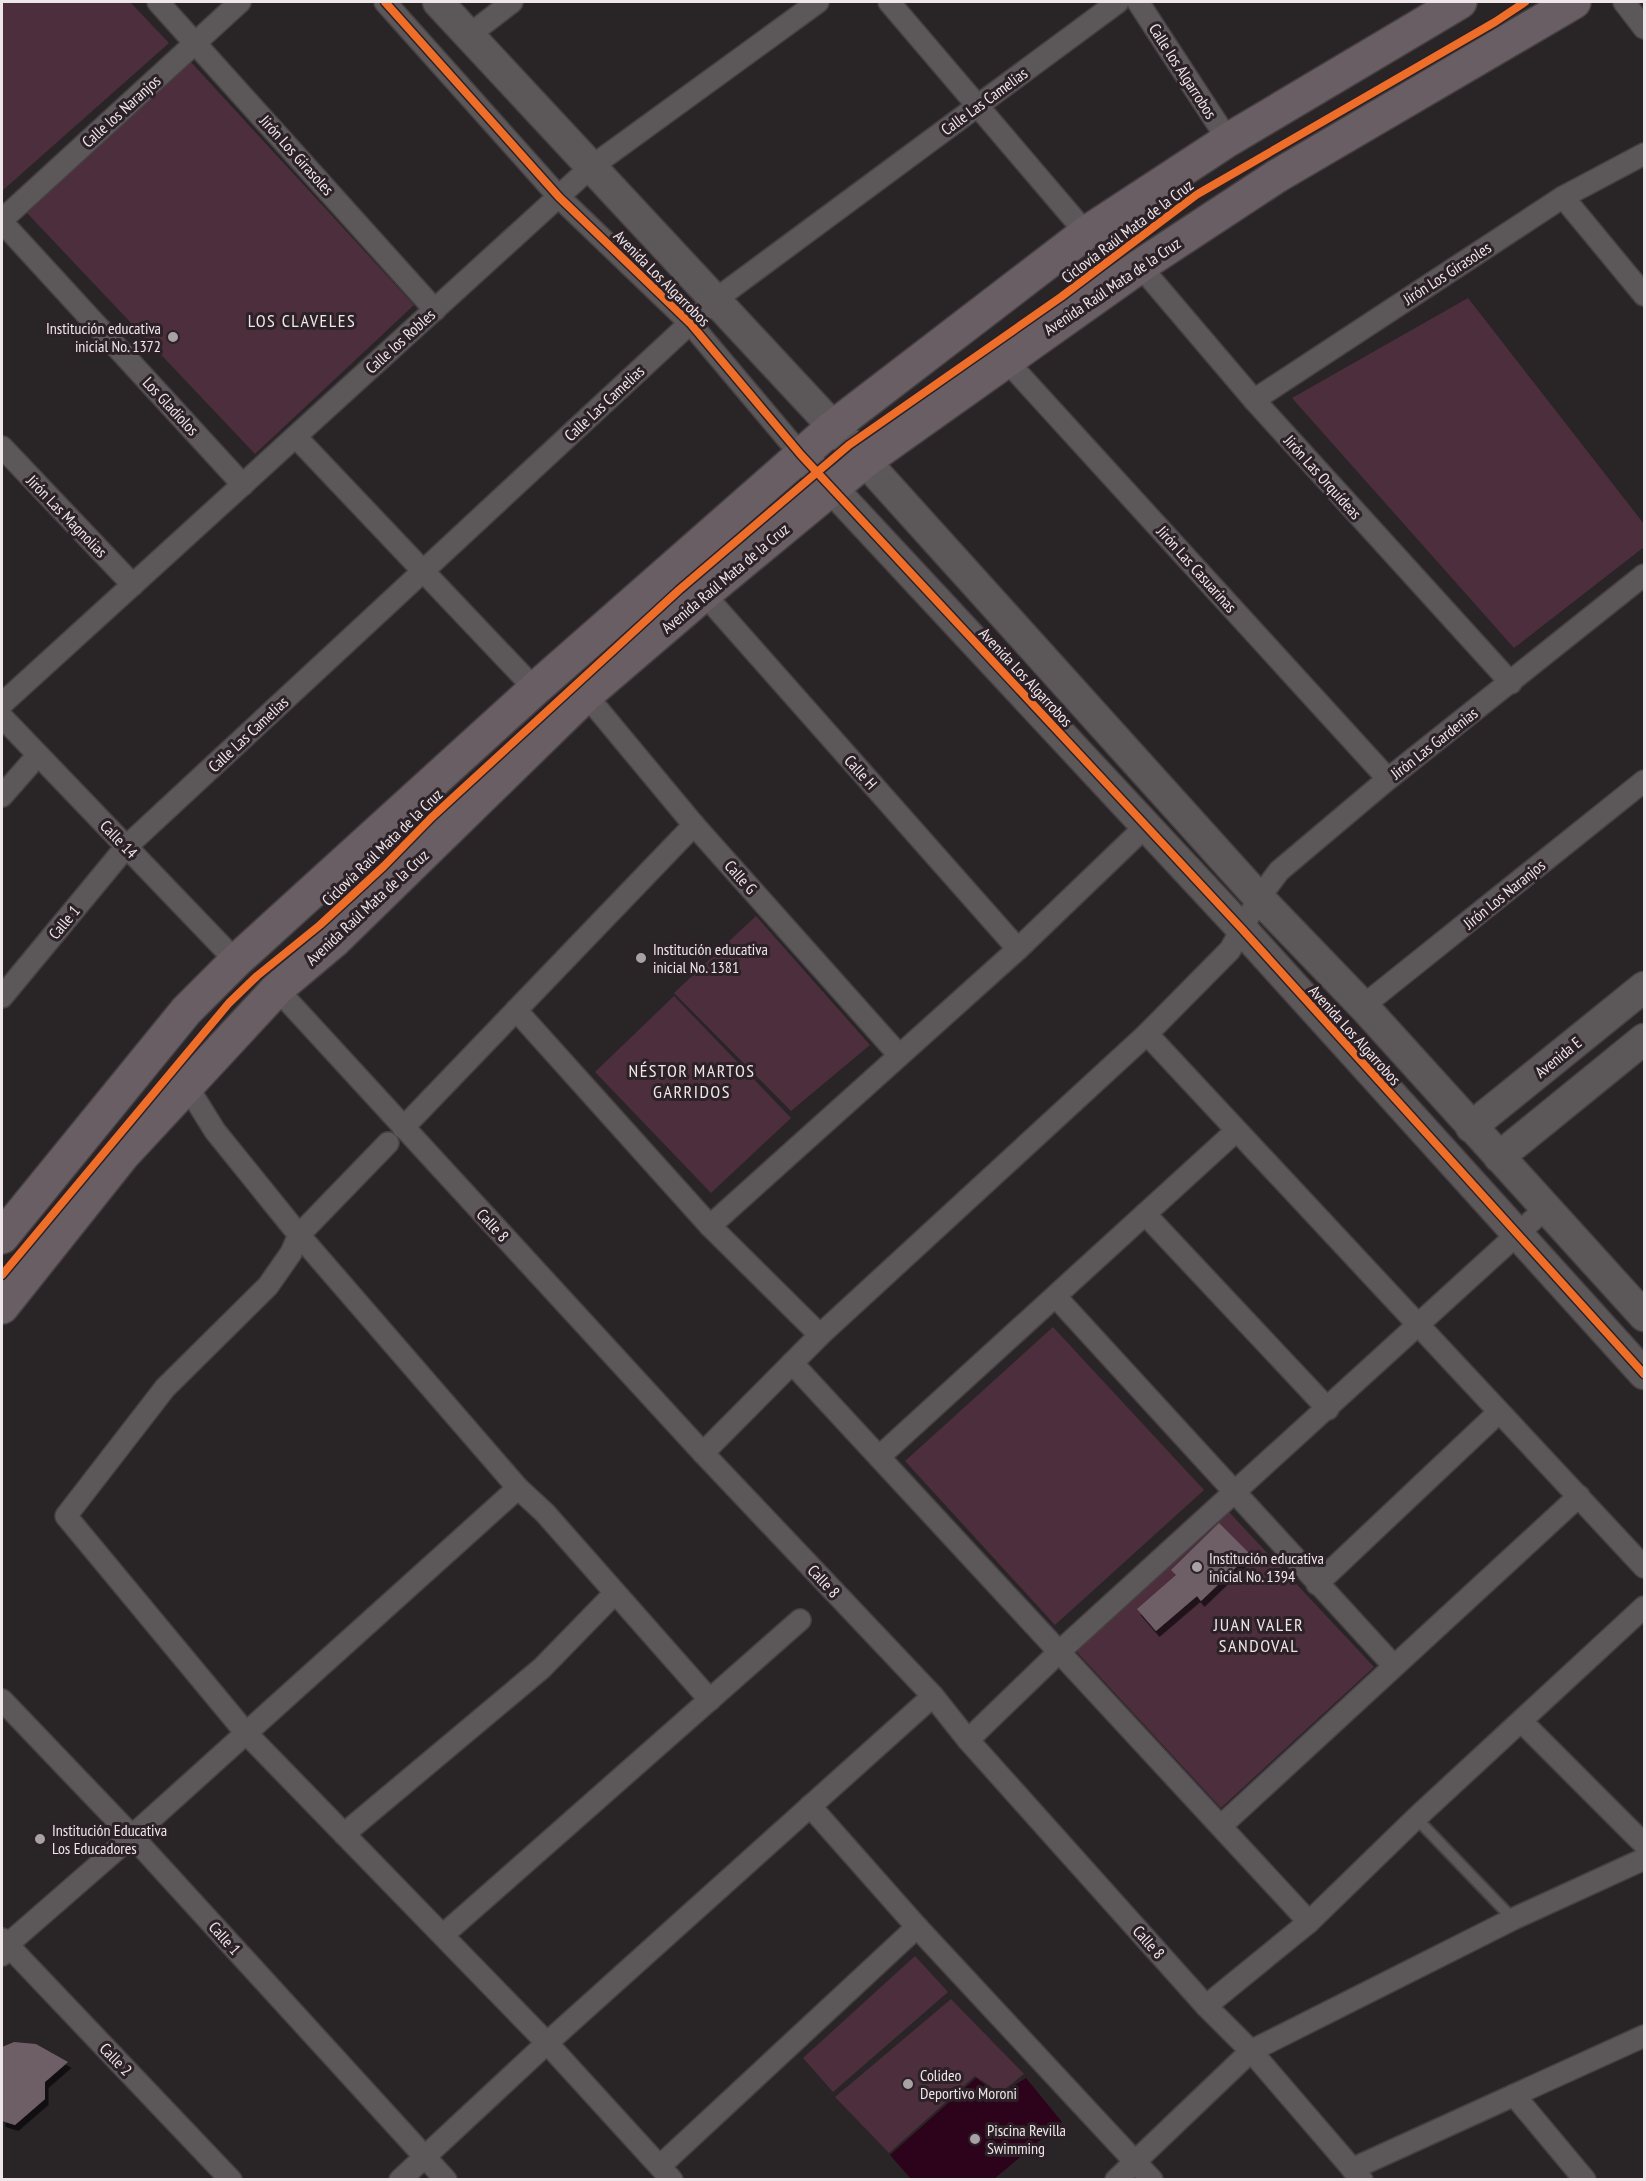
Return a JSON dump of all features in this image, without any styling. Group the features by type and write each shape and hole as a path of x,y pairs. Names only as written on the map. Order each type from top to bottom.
{"main road":[{"path":"2,1237 186,1011 236,961 535,689 833,427 1086,233 1228,140 1460,2"},
{"name":"Avenida Raúl Mata de la Cruz","path":"2,1307 123,1155 277,989 334,941 586,695 704,594 865,461 1140,266 1277,176 1574,2"}],"street":[{"name":"Jirón Los Girasoles","path":"158,2 435,310"},
{"name":"Calle los Naranjos","path":"2,221 240,2"},
{"name":"Avenida Los Algarrobos","path":"385,2 559,197 690,322 801,455 1241,928 1644,1374"},
{"name":"Avenida Los Algarrobos","path":"438,2 865,461 1258,898 1363,1006 1644,1316"},
{"path":"469,35 512,2"},
{"name":"Calle los Robles","path":"2,704 591,167 818,2"},
{"path":"889,2 1086,233"},
{"name":"Calle Las Camelias","path":"126,847 715,300 1118,2"},
{"name":"Calle los Algarrobos","path":"1138,2 1228,140"},
{"path":"1624,2 1644,28"},
{"name":"Jirón Los Girasoles","path":"1254,400 1563,197 1644,154"},
{"path":"1563,197 1644,295"},
{"name":"Los Gladiolos","path":"2,221 243,484"},
{"name":"Jirón Las Orquídeas","path":"1140,266 1254,400 1511,683"},
{"name":"Jirón Las Casuarinas","path":"1005,360 1388,779"},
{"path":"296,436 535,689"},
{"name":"Jirón Las Magnolias","path":"2,447 132,585"},
{"name":"Jirón Las Gardenias","path":"703,1453 820,1335 1147,1034 1230,950 1258,898 1279,871 1388,779 1644,575"},
{"name":"Calle H","path":"704,594 1018,949"},
{"name":"Calle G","path":"586,695 694,825 900,1055"},
{"name":"Calle 14","path":"2,717 236,961"},
{"path":"2,796 38,755"},
{"name":"Jirón Los Naranjos","path":"1363,1006 1644,781"},
{"path":"403,1128 694,825"},
{"path":"710,1226 1018,949 1146,826"},
{"name":"Calle 1","path":"2,997 126,847"},
{"name":"Avenida E","path":"1471,1127 1644,987"},
{"name":"Calle 8","path":"277,989 703,1453 933,1696 968,1740 1206,2006 1251,2051 1357,2174"},
{"path":"516,1010 710,1226 820,1335"},
{"path":"1147,1034 1644,1567"},
{"path":"1498,1157 1644,1039"},
{"path":"187,1086 215,1131 299,1235 518,1488 544,1513 710,1700"},
{"path":"879,1457 1236,1131"},
{"path":"388,1143 299,1235 291,1253 268,1286 165,1388 66,1516 246,1733 547,2043 666,2173 917,1927"},
{"path":"968,1740 1059,1652 1546,1208"},
{"path":"1145,1214 1328,1409"},
{"path":"1056,1297 1233,1493 1394,1666"},
{"path":"792,1364 1310,1922"},
{"path":"1317,1584 1499,1412"},
{"path":"3,1946 132,1836 518,1488"},
{"path":"1221,1826 1578,1496"},
{"path":"344,1833 543,1668 615,1593"},
{"path":"1206,2006 1310,1922 1416,1818 1641,1616"},
{"path":"443,1935 800,1620"},
{"path":"400,2180 424,2155 547,2043 681,1925 933,1696"},
{"name":"Calle 1","path":"2,1700 132,1836 446,2180"},
{"path":"1522,1722 1644,1844"},
{"path":"810,1806 917,1927 1152,2180"},
{"path":"1116,2180 1251,2051 1513,1919 1644,1859"},
{"name":"Calle 2","path":"3,1946 231,2180"},
{"path":"1357,2174 1514,2095 1644,2036"},
{"path":"1514,2095 1586,2180"}],"lane":[{"path":"1416,1818 1513,1919"}],"shaded area":[{"path":"2,2 130,2 169,43 2,191"},
{"path":"190,61 414,305 255,454 27,213"},
{"path":"1468,298 1644,524 1644,547 1514,648 1292,398"},
{"path":"756,916 870,1045 791,1111 674,993"},
{"path":"674,996 791,1118 711,1193 595,1072"},
{"path":"1053,1327 1204,1490 1055,1625 905,1461"},
{"path":"1229,1512 1374,1667 1221,1808 1075,1650"},
{"path":"915,1956 948,1992 833,2092 803,2058"},
{"name":"Colideo Deportivo Moroni","path":"951,1999 1024,2074 1000,2093 975,2076 889,2153 835,2097"},
{"name":"Piscina Revilla Swimming","path":"976,2078 999,2095 1026,2078 1062,2122 994,2179 911,2179 890,2155"}],"building":[{"path":"1219,1523 1250,1554 1201,1601 1197,1596 1156,1631 1137,1609 1176,1575 1171,1570"},
{"path":"14,2042 36,2044 68,2062 45,2082 45,2099 15,2125 2,2121 2,2047"}],"cycle path":[{"path":"385,2 559,197 690,323 801,455 1241,928 1644,1374"},
{"name":"Ciclovía Raúl Mata de la Cruz","path":"2,1275 229,1003 257,976 320,925 384,866 432,817 679,590 849,445 1061,297 1196,195 1495,22 1525,2"}],"place":[{"name":"Institución educativa inicial No. 1372","path":"173,337"},
{"name":"Institución educativa inicial No. 1381","path":"641,958"},
{"name":"Institución educativa inicial No. 1394","path":"1197,1567"},
{"name":"Institución Educativa Los Educadores","path":"40,1839"},
{"name":"Colideo Deportivo Moroni","path":"908,2084"},
{"name":"Piscina Revilla Swimming","path":"975,2139"}],"district":[{"name":"LOS CLAVELES","path":"302,321"},
{"name":"NÉSTOR MARTOS GARRIDOS","path":"692,1081"},
{"name":"JUAN VALER SANDOVAL","path":"1259,1635"}]}
